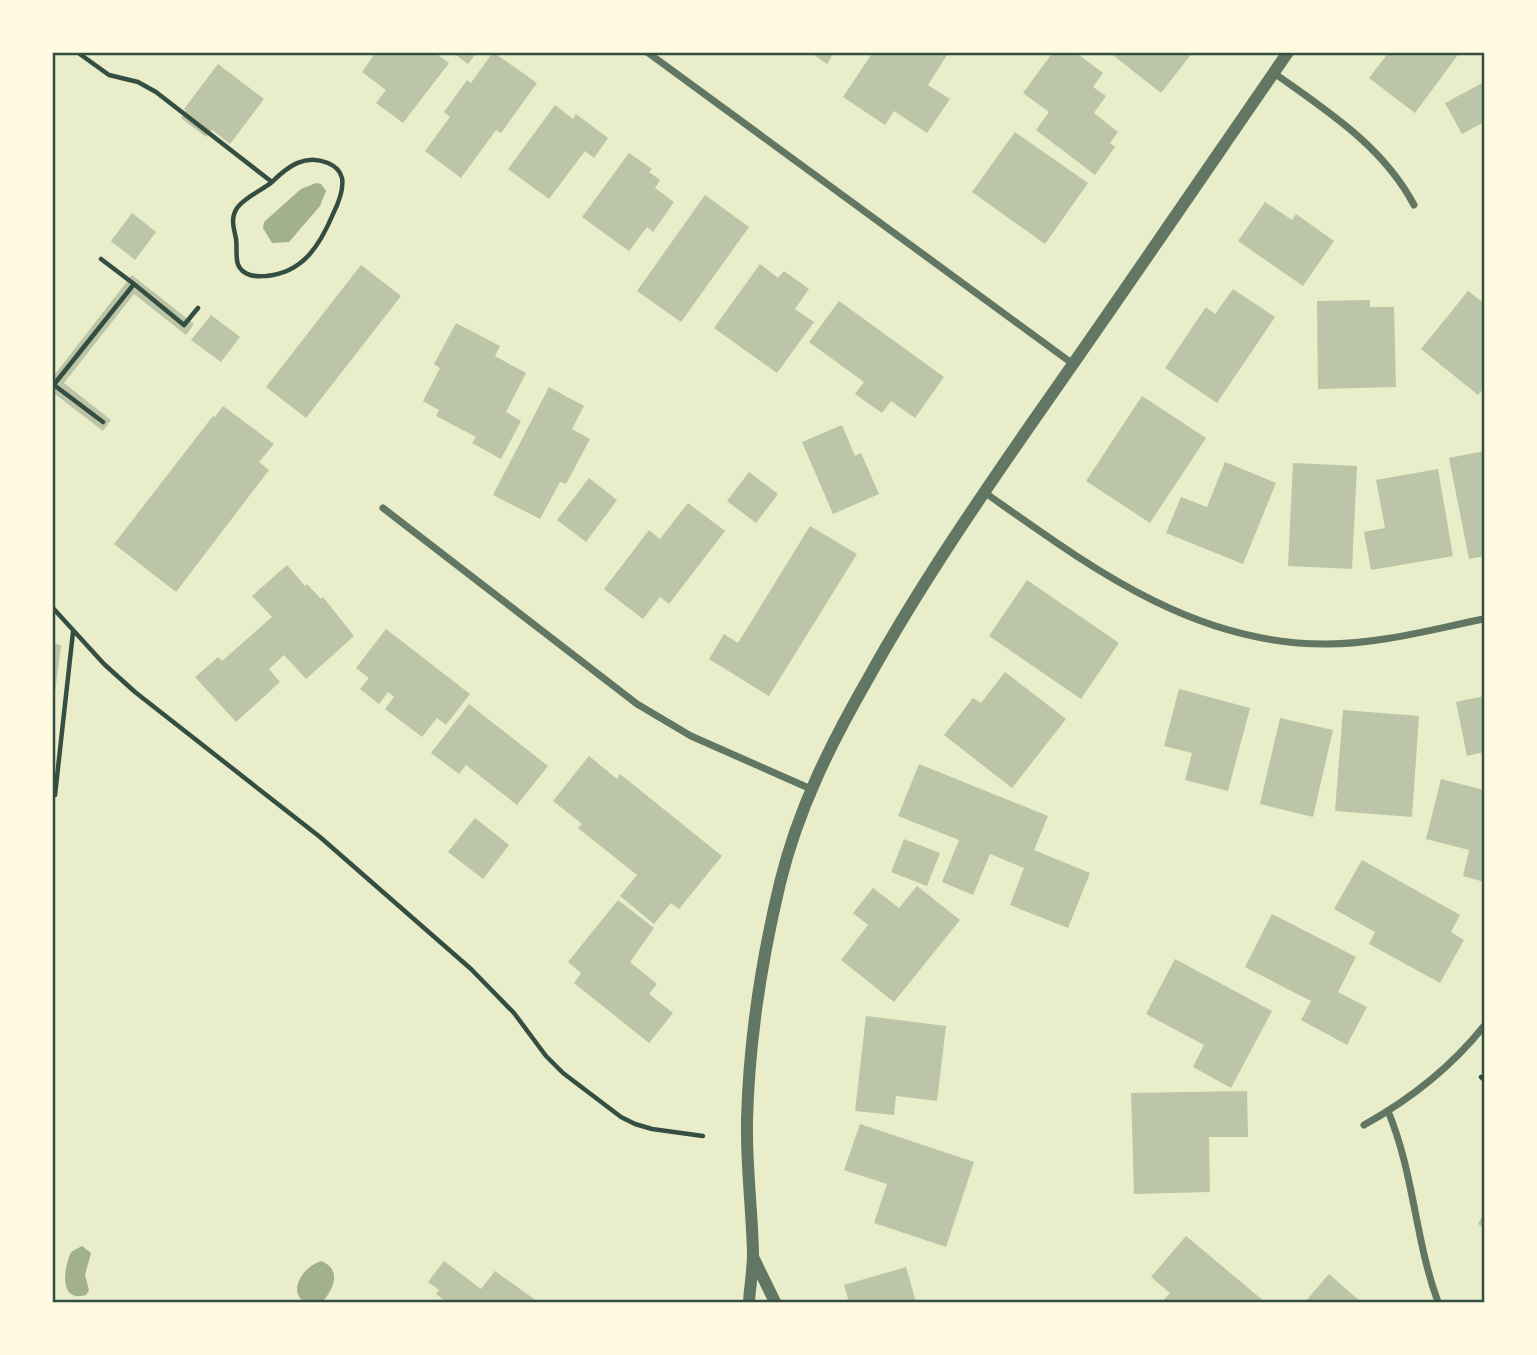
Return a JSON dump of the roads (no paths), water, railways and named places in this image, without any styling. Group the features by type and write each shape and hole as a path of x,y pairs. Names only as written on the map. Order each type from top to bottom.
{"street":[{"path":"647,52 1073,364"},
{"path":"749,1303 753,1257 747,1177 750,1065 768,941 780,883 811,789 833,740 905,613 985,492 1288,52"},
{"path":"1274,73 1375,150 1403,184 1414,205"},
{"path":"985,492 1115,581 1188,617 1237,633 1282,641 1327,644 1380,640 1485,619"},
{"path":"383,508 637,704 691,736 811,789"},
{"path":"1364,1125 1388,1111 1456,1057 1485,1027"},
{"path":"1388,1111 1402,1147 1422,1249 1438,1303"},
{"path":"753,1257 775,1303"}]}
